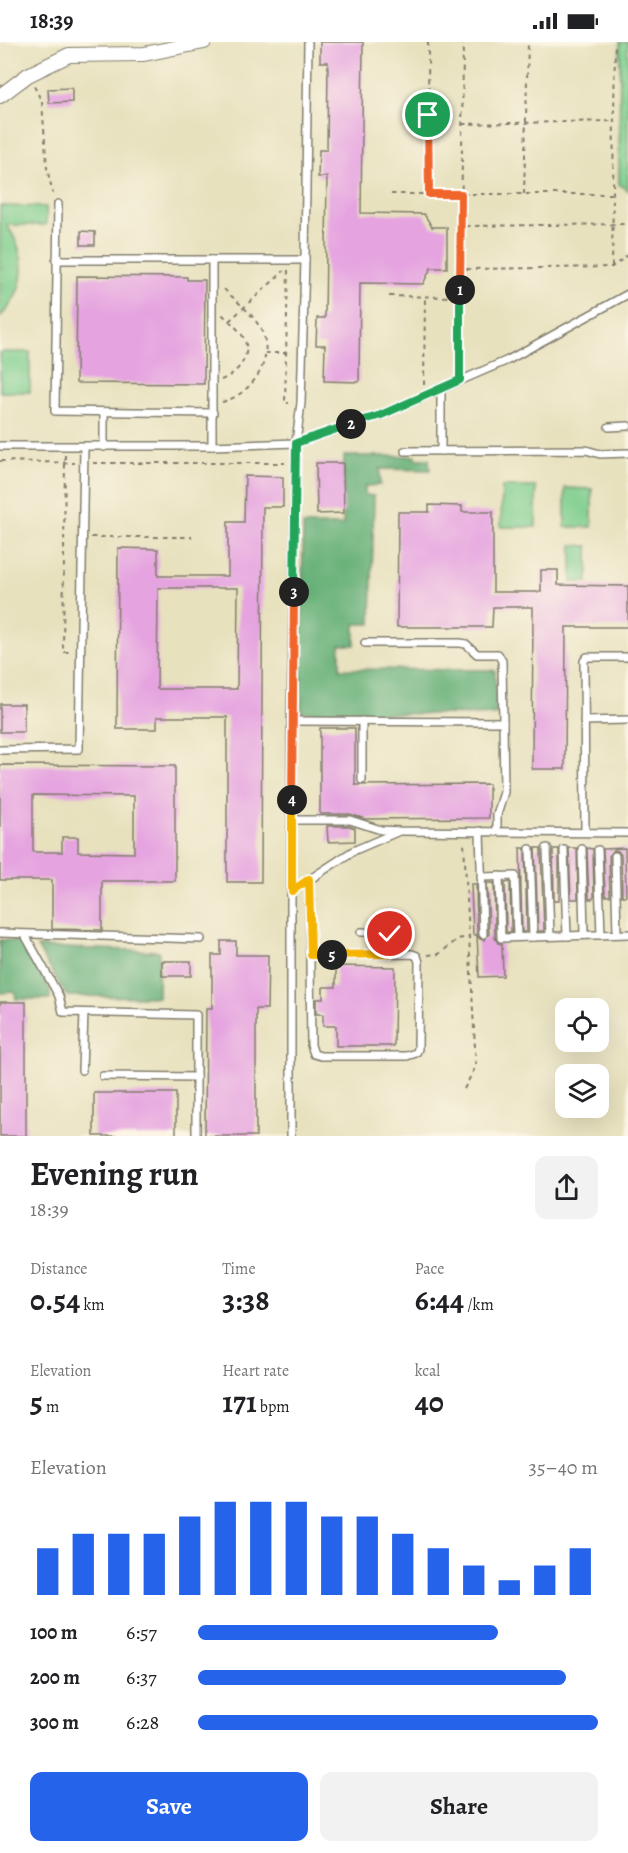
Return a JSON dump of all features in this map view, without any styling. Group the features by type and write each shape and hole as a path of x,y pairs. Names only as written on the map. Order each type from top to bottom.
{"street":[{"path":"0,96 28,75 69,55 133,48 150,53 204,42"}],"lane":[{"path":"291,1136 291,721 296,443 301,403 305,260 308,42"},
{"path":"58,204 54,410 58,413 213,413"},
{"path":"56,260 305,260"},
{"path":"212,260 212,446"},
{"path":"0,446 212,446 296,443 381,415 508,360 628,294"},
{"path":"441,389 441,451"},
{"path":"104,413 104,447"},
{"path":"609,427 628,426"},
{"path":"0,750 79,749 84,447"},
{"path":"405,451 586,450 600,454 628,453"},
{"path":"365,643 460,643 466,644 477,654 498,654 502,661 504,792 497,815 497,831"},
{"path":"585,832 585,659 628,657"},
{"path":"584,721 628,720"},
{"path":"291,721 503,722"},
{"path":"362,721 362,780"},
{"path":"292,820 350,820 381,830 399,831 628,833"},
{"path":"292,891 352,851 399,831"},
{"path":"480,831 483,934"},
{"path":"547,848 550,936"},
{"path":"530,849 533,937"},
{"path":"582,849 584,935"},
{"path":"564,850 567,936"},
{"path":"598,850 601,935"},
{"path":"615,856 617,934"},
{"path":"499,876 501,938 628,934"},
{"path":"481,877 515,876 517,937"},
{"path":"309,879 311,1045 314,1054 321,1056 407,1056 416,1053 418,1049 419,962 417,956 412,954 311,955"},
{"path":"361,932 389,933 390,954"},
{"path":"0,933 201,939"},
{"path":"25,934 59,996 62,1010 66,1013 194,1013 197,1018 196,1136"},
{"path":"82,1070 84,1013"},
{"path":"103,1076 196,1077"}],"path":[{"path":"428,42 429,194"},
{"path":"460,380 463,42"},
{"path":"524,194 528,42"},
{"path":"612,267 615,42"},
{"path":"28,75 42,102 47,168 58,204"},
{"path":"462,124 614,121"},
{"path":"391,195 614,195"},
{"path":"466,226 628,224"},
{"path":"466,269 612,267 628,255"},
{"path":"229,321 288,267 285,403 301,403"},
{"path":"213,278 254,319 262,332 265,353 259,375 246,391 230,400 213,403"},
{"path":"388,296 460,297"},
{"path":"423,396 425,297"},
{"path":"213,306 243,336 246,342 246,354 236,372 213,382"},
{"path":"265,353 286,353"},
{"path":"0,461 286,463 286,444"},
{"path":"66,447 63,652 81,652"},
{"path":"83,537 192,537"},
{"path":"463,831 476,1066 464,1089"},
{"path":"417,956 439,954 458,939 468,938"}],"green space":[{"path":"620,42 628,42 628,191 619,184"},
{"path":"0,206 46,207 46,225 7,225 19,249 22,272 16,295 0,317"},
{"path":"0,352 30,352 30,392 0,392"},
{"path":"344,456 416,456 417,459 429,459 430,470 380,469 380,485 365,486 365,495 374,496 371,624 355,624 355,645 340,645 340,669 495,670 496,715 301,712 303,525 343,525"},
{"path":"502,487 536,487 536,527 501,527"},
{"path":"565,488 592,489 592,527 565,527"},
{"path":"572,545 588,546 588,582 572,582"},
{"path":"0,940 21,941 50,990 50,999 16,999 15,992 0,993"},
{"path":"37,947 159,951 158,997 67,996"}],"building":[{"path":"320,42 363,42 361,213 424,214 432,227 447,227 447,268 431,268 423,284 360,283 359,382 324,381 325,345 316,345 317,318 325,318 327,177 318,177 319,150 327,150 328,62 320,62"},
{"path":"72,88 72,102 49,103 48,89"},
{"path":"81,231 95,232 95,245 81,245"},
{"path":"77,276 187,277 187,280 205,280 204,384 76,383"},
{"path":"316,463 343,463 344,513 317,514"},
{"path":"245,476 283,477 283,507 263,507 261,882 227,882 227,717 157,717 157,729 117,729 118,548 158,549 158,576 228,576 228,522 244,522","holes":["158,588 238,588 237,689 157,689"]},
{"path":"429,505 462,506 462,512 493,512 493,592 541,592 541,570 558,570 558,585 628,586 628,627 566,627 565,769 532,769 533,607 493,607 492,627 397,627 398,512 429,512"},
{"path":"0,704 24,704 24,732 0,732"},
{"path":"320,728 355,728 355,785 489,784 489,818 365,819 350,814 320,814"},
{"path":"0,765 175,766 175,881 102,881 102,930 52,929 52,880 0,880","holes":["33,795 134,796 134,853 78,852 78,837 62,837 62,852 33,852"]},
{"path":"327,826 355,828 355,841 328,842"},
{"path":"520,848 525,848 527,932 522,932"},
{"path":"535,848 541,848 544,931 538,931"},
{"path":"569,848 577,848 578,899 571,899"},
{"path":"587,848 593,849 594,897 592,899 589,899"},
{"path":"625,848 626,896 622,896 621,855 614,850 609,856 610,896 605,896 603,849"},
{"path":"553,849 559,849 559,901 554,901"},
{"path":"510,882 511,932 506,932 505,883"},
{"path":"487,883 494,883 495,938 498,943 502,944 503,976 479,977 477,935 484,940 489,934"},
{"path":"471,884 476,884 477,935 473,935"},
{"path":"221,941 236,941 236,955 268,955 267,1009 256,1009 256,1136 205,1136 206,1008 212,1008 212,955 221,955"},
{"path":"162,961 191,961 191,976 162,976"},
{"path":"336,966 395,967 394,1046 336,1046 336,1026 323,1026 323,1014 316,1014 316,999 323,999 323,987 336,987"},
{"path":"0,1002 26,1002 26,1136 0,1136"},
{"path":"94,1093 176,1093 176,1136 94,1136"}],"route":[{"path":"390,934 390,954 311,955 309,879 292,891 291,721 296,443 381,415 460,380 461,194 429,194 428,115"}]}
